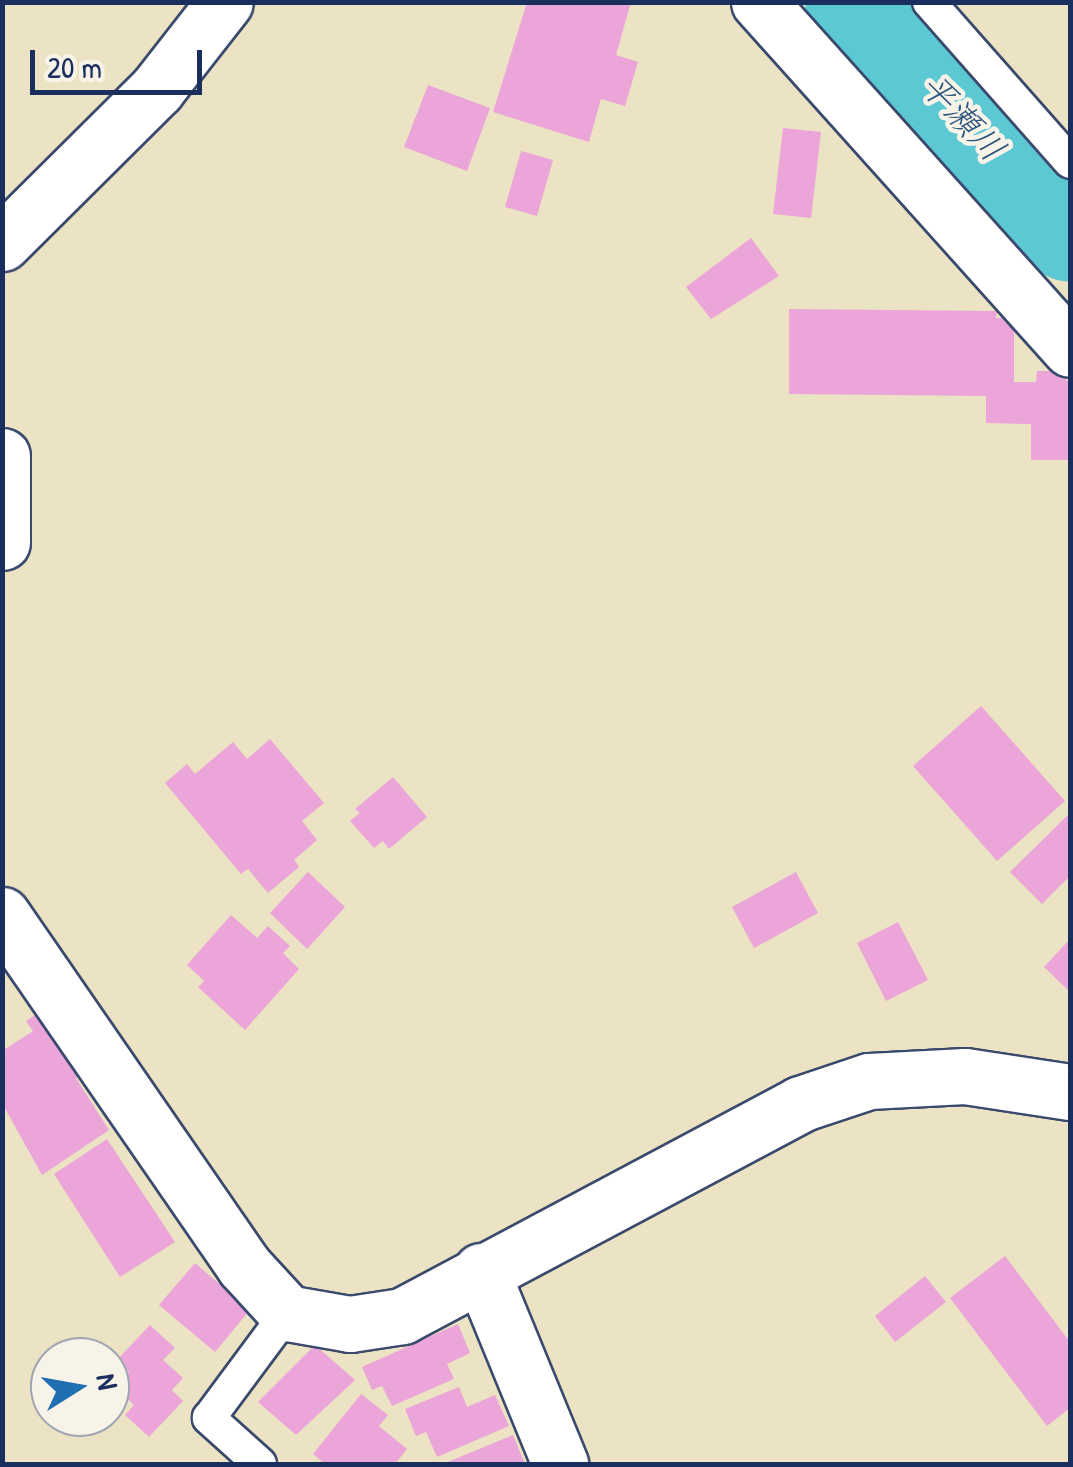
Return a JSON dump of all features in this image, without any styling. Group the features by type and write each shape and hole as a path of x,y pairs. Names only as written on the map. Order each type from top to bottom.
{"street":[{"path":"2,242 158,88 225,2"},
{"path":"758,2 1070,350"},
{"path":"2,456 2,542"},
{"path":"2,915 210,1224 287,1313 350,1324 402,1316 481,1270 800,1104 869,1080 965,1076 1070,1092"},
{"path":"481,1270 560,1464"}],"lane":[{"path":"929,2 1070,162"},
{"path":"260,1464 209,1418 287,1313"}],"building":[{"path":"527,2 631,2 616,55 638,62 625,106 601,99 589,142 493,112"},
{"path":"428,85 490,108 467,171 404,147"},
{"path":"783,128 821,132 811,218 773,214"},
{"path":"521,151 553,160 537,216 505,207"},
{"path":"751,238 779,276 711,319 686,287"},
{"path":"789,309 997,311 996,318 1014,318 1014,382 1036,382 1037,371 1059,371 1070,384 1070,460 1031,460 1031,424 986,423 986,396 789,394"},
{"path":"981,706 1065,801 997,861 913,766"},
{"path":"270,739 324,803 302,821 317,840 294,860 299,867 268,893 248,869 241,874 165,783 187,764 195,774 233,742 247,759"},
{"path":"393,777 427,817 389,849 383,841 374,848 350,821 360,813 355,809"},
{"path":"1068,815 1070,876 1042,904 1010,872"},
{"path":"308,872 345,907 307,949 270,913"},
{"path":"796,872 818,913 754,948 732,907"},
{"path":"231,915 257,938 268,926 290,946 283,953 299,969 245,1030 198,987 204,981 187,965"},
{"path":"898,922 928,980 886,1001 857,943"},
{"path":"1070,939 1070,992 1044,967"},
{"path":"43,1010 84,1073 76,1078 109,1130 42,1175 2,1103 2,1051 33,1031 26,1021"},
{"path":"107,1139 175,1242 120,1277 54,1174"},
{"path":"1005,1256 1070,1342 1070,1408 1047,1426 950,1298"},
{"path":"195,1263 250,1310 215,1352 159,1305"},
{"path":"925,1276 946,1302 895,1342 875,1316"},
{"path":"458,1324 470,1353 447,1364 454,1379 392,1406 382,1386 372,1390 362,1367"},
{"path":"150,1325 175,1348 163,1360 183,1378 172,1390 183,1401 149,1437 130,1420 134,1405 130,1401 130,1346"},
{"path":"315,1345 355,1380 296,1435 258,1402"},
{"path":"459,1387 467,1407 495,1395 509,1426 437,1457 426,1432 416,1436 405,1409"},
{"path":"361,1394 388,1415 379,1426 407,1449 395,1464 325,1464 313,1454"},
{"path":"513,1435 525,1464 443,1464"}],"waterway":[{"name":"平瀬川","path":"856,2 1070,231"}]}
